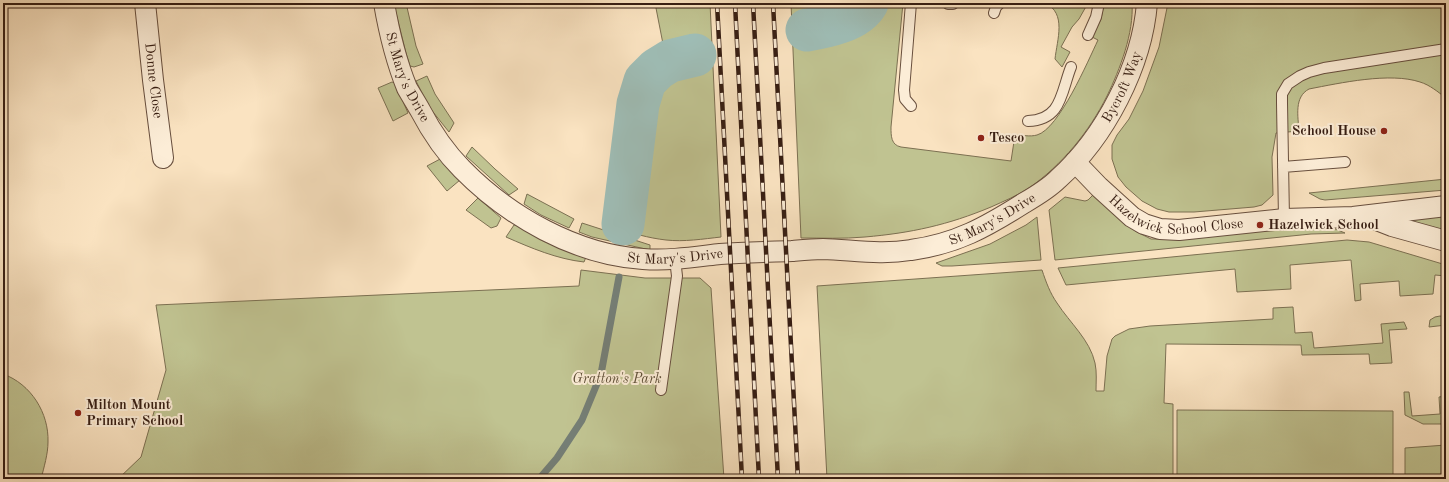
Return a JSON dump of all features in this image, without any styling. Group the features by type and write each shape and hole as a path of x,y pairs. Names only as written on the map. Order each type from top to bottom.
{"street":[{"name":"Donne Close","path":"145,3 162,158"},
{"name":"St Mary's Drive","path":"384,3 393,45 408,89 430,128 460,167 490,196 525,220 570,242 603,253 648,260 675,259 720,254 821,249 875,253 898,252 940,244 969,234 995,222 1046,189 1058,180 1075,162"},
{"name":"Bycroft Way","path":"1075,162 1097,134 1107,118 1127,78 1141,41 1147,3"},
{"name":"Hazelwick School Close","path":"1075,162 1118,206 1139,221 1154,228 1179,230 1284,218 1366,216 1446,206"},
{"path":"1366,216 1446,241"}],"lane":[{"path":"911,3 904,82 905,99 911,106"},
{"path":"994,13 997,5 1000,3"},
{"path":"1088,35 1096,17 1099,3"},
{"path":"1284,218 1282,94 1284,89 1293,80 1309,72 1324,68 1446,50"},
{"path":"1028,121 1045,118 1055,110 1061,99 1071,67"},
{"path":"1283,167 1345,162"},
{"path":"661,390 677,276 675,259"}],"green space":[{"path":"406,3 416,46 423,64 414,67 410,66 395,9 398,5"},
{"path":"655,3 710,3 721,237 673,241 646,237 615,228 630,104 633,91 640,76 639,60 664,49"},
{"path":"791,3 903,3 891,127 893,142 901,147 1011,161 1015,135 1034,136 1046,130 1054,121 1072,93 1098,40 1092,37 1101,19 1104,3 1132,3 1132,15 1131,26 1121,63 1100,109 1074,147 1053,169 1029,188 1020,194 991,207 960,219 929,227 865,237 801,238"},
{"path":"1045,3 1058,3 1060,7 1063,6 1062,3 1088,3 1061,47 1070,52 1062,67 1055,59 1059,36 1058,20 1052,7"},
{"path":"1168,3 1446,3 1446,98 1424,83 1408,79 1394,78 1380,78 1309,89 1304,92 1299,102 1299,131 1276,133 1272,157 1273,195 1262,205 1194,212 1169,212 1157,209 1142,201 1126,187 1118,177 1112,159 1112,145 1117,135 1129,119 1143,91 1159,47"},
{"path":"427,76 435,94 454,123 449,132 429,107 416,81"},
{"path":"392,82 395,83 408,113 393,121 378,88"},
{"path":"472,147 518,189 509,195 466,156"},
{"path":"442,158 460,180 447,191 427,166"},
{"path":"1446,179 1446,190 1325,200 1309,193"},
{"path":"527,194 574,219 569,228 541,215 524,204"},
{"path":"1093,195 1135,231 1151,239 1171,239 1308,224 1328,226 1345,233 1311,234 1055,260 1049,210 1065,197 1085,201"},
{"path":"478,198 501,218 497,226 491,228 466,210"},
{"path":"1446,213 1446,235 1408,223 1405,218"},
{"path":"1037,217 1041,260 952,266 942,266 936,263 990,244 1026,225"},
{"path":"582,223 650,245 650,250 592,237 579,232"},
{"path":"514,225 518,225 586,257 584,262 554,256 506,237"},
{"path":"1347,240 1369,242 1446,265 1446,276 1435,275 1433,294 1400,296 1399,281 1360,284 1361,300 1355,301 1351,260 1290,265 1291,289 1237,292 1235,269 1066,285 1058,268"},
{"name":"Gratton's Park","path":"581,270 645,278 700,278 711,288 724,479 118,479 141,457 166,370 156,305 579,286"},
{"path":"1042,270 1048,287 1055,299 1089,347 1095,363 1096,391 1104,391 1107,356 1112,339 1129,329 1150,326 1273,319 1273,308 1293,307 1295,333 1312,332 1314,348 1383,343 1381,324 1404,322 1407,329 1389,330 1392,363 1370,364 1369,354 1302,355 1301,345 1166,344 1164,403 1173,404 1173,479 827,479 817,286"},
{"path":"1440,316 1446,317 1446,325 1429,327 1430,320"},
{"path":"3,374 22,385 30,392 42,410 48,431 48,447 41,479 3,479"},
{"path":"1404,392 1409,392 1412,416 1440,414 1439,397 1446,396 1446,424 1423,424 1405,415"},
{"path":"1177,410 1393,411 1393,479 1177,479"},
{"path":"1446,445 1446,479 1405,479 1405,448"}],"waterway":[{"path":"807,30 831,25 848,19 862,9 867,3"},
{"path":"623,224 638,104 645,81 657,69 670,61 695,55"},
{"path":"539,479 557,458 582,420 601,374 619,277"}],"railway":[{"path":"717,3 742,479"},
{"path":"735,3 759,479"},
{"path":"753,3 778,479"},
{"path":"773,3 798,479"}],"place":[{"name":"School House","path":"1384,131"},
{"name":"Tesco","path":"981,138"},
{"name":"Hazelwick School","path":"1260,225"},
{"name":"Milton Mount Primary School","path":"78,413"}]}
